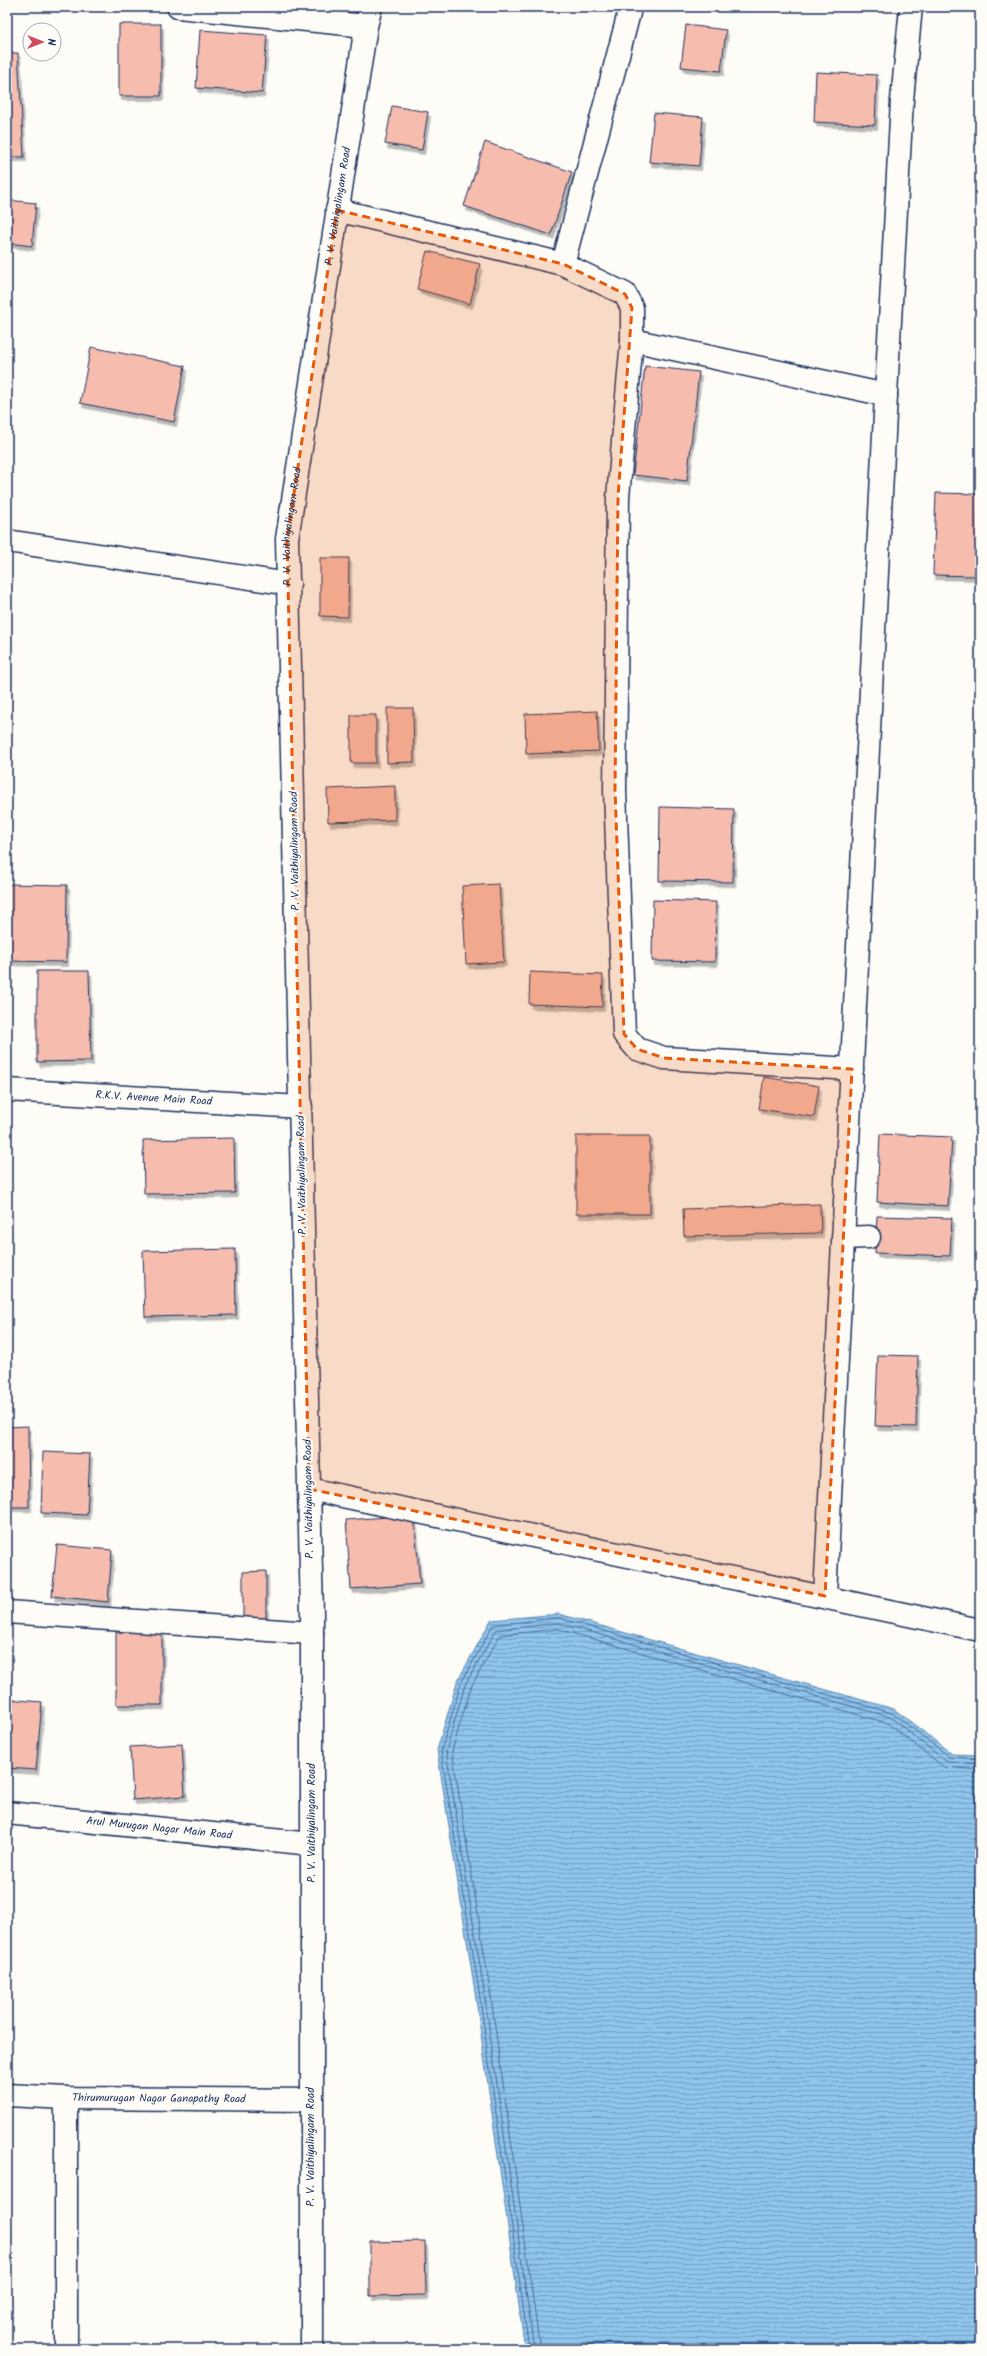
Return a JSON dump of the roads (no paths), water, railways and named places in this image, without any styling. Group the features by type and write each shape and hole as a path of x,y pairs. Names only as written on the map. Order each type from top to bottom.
{"street":[{"path":"178,7 368,17"},
{"path":"825,1596 886,395 902,100 911,7"},
{"path":"563,264 629,13"},
{"name":"P. V. Vaithiyalingam Road","path":"312,2349 312,1633 287,539 368,17"},
{"path":"337,210 563,264 626,294 632,308 632,340 617,513 615,790 624,1034 637,1049 664,1058 852,1069"},
{"path":"632,340 886,395"},
{"path":"7,541 289,584"},
{"name":"R.K.V. Avenue Main Road","path":"7,1090 301,1107"},
{"path":"843,1238 869,1237"},
{"path":"309,1489 825,1596 980,1630"},
{"path":"7,1612 312,1633"},
{"name":"Arul Murugan Nagar Main Road","path":"7,1813 312,1844"},
{"name":"Thirumurugan Nagar Ganapathy Road","path":"7,2095 66,2098 311,2100"},
{"path":"66,2098 66,2349"}],"water":[{"path":"559,1614 894,1709 952,1754 980,1755 980,2349 525,2349 475,1992 437,1750 457,1682 491,1620"}]}
